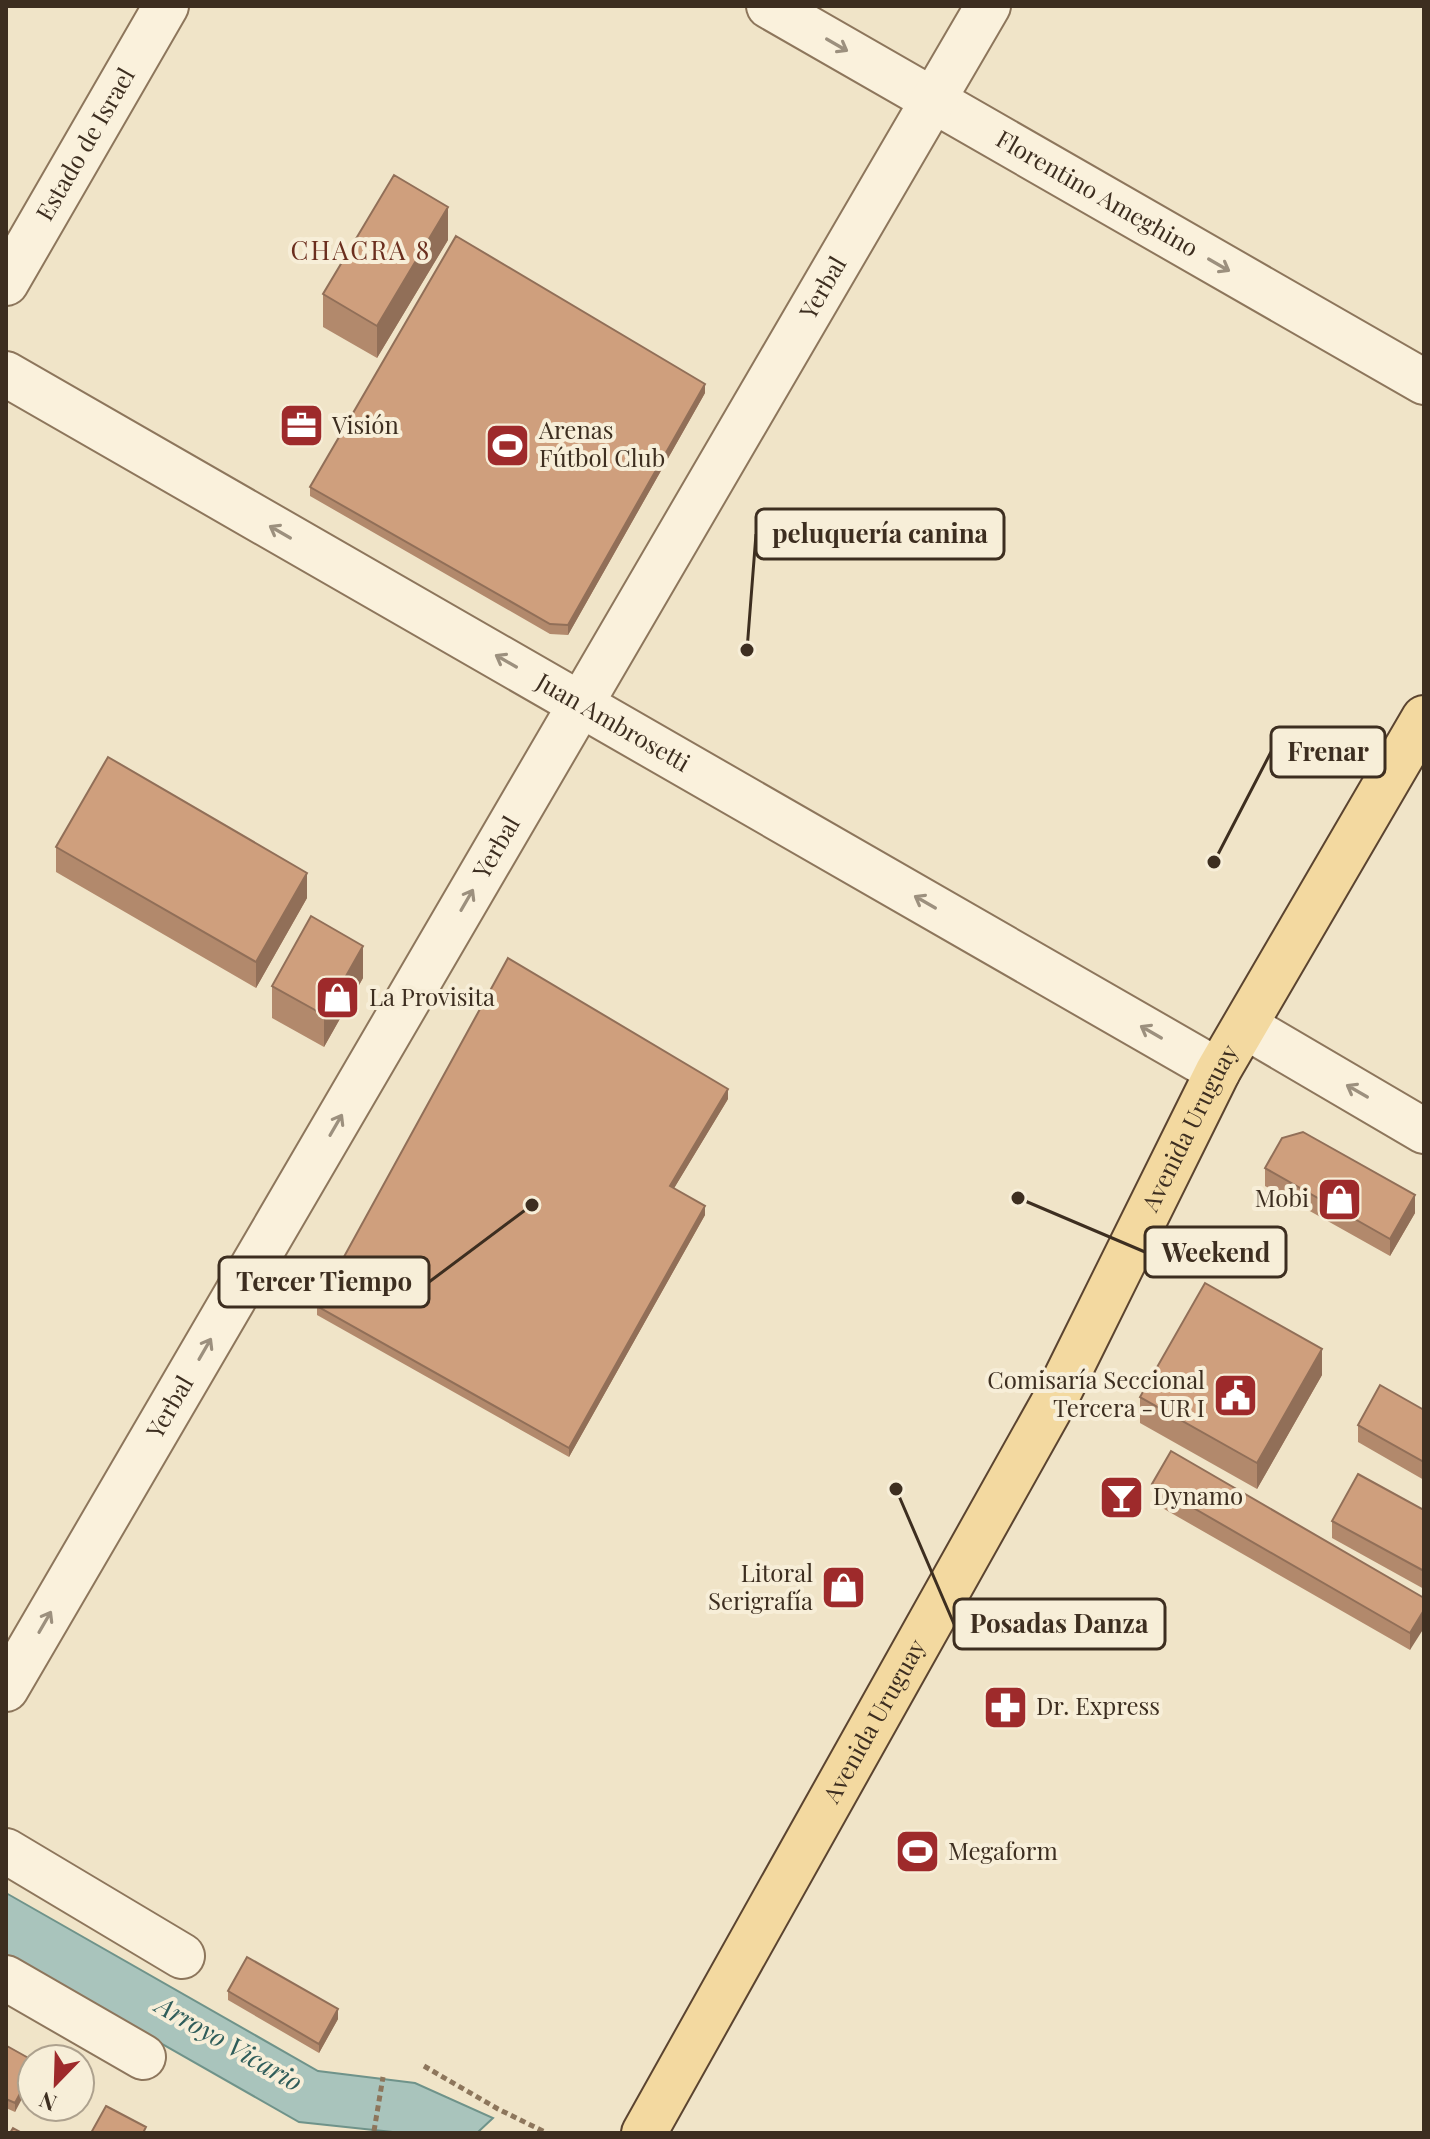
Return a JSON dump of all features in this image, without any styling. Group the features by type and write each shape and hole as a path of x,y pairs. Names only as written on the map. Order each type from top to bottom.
{"main road":[{"name":"Avenida Uruguay","path":"644,2133 1057,1396 1218,1071 1424,718"}],"street":[{"name":"Estado de Israel","path":"6,283 166,6"},
{"name":"Florentino Ameghino","path":"769,6 1424,382"},
{"name":"Yerbal","path":"6,1689 988,6"},
{"name":"Juan Ambrosetti","path":"6,374 1218,1071"},
{"path":"1245,1026 1424,1131"},
{"path":"6,1851 182,1956"},
{"path":"6,1978 143,2057"}],"path":[{"path":"424,2066 547,2133"},
{"path":"374,2131 383,2077"}],"water":[{"name":"Arroyo Vicario","path":"6,1893 318,2071 415,2083 493,2118 477,2133 402,2133 299,2122 6,1955"}],"building":[{"path":"394,175 448,207 377,326 323,294"},
{"name":"Arenas Fútbol Club","path":"456,236 705,384 568,625 550,624 310,487"},
{"path":"108,757 307,873 256,962 56,847"},
{"path":"311,916 363,946 324,1015 272,986"},
{"path":"508,958 728,1089 670,1186 705,1206 569,1448 317,1306"},
{"name":"Mobi","path":"1303,1132 1415,1195 1390,1239 1265,1168 1282,1138"},
{"path":"1205,1283 1322,1349 1257,1463 1140,1397"},
{"path":"1380,1385 1424,1410 1424,1462 1358,1425"},
{"path":"1171,1451 1424,1598 1424,1610 1410,1633 1152,1484"},
{"path":"1358,1474 1424,1510 1424,1571 1332,1521"},
{"path":"247,1957 338,2009 319,2044 228,1991"},
{"path":"7,2046 16,2051 16,2101 6,2099"},
{"path":"106,2106 146,2127 143,2133 91,2133"}],"place":[{"name":"Visión","path":"301,426"},
{"name":"Arenas Fútbol Club","path":"508,445"},
{"name":"peluquería canina","path":"747,650"},
{"name":"Frenar","path":"1214,862"},
{"name":"La Provisita","path":"338,998"},
{"name":"Weekend","path":"1018,1198"},
{"name":"Mobi","path":"1340,1199"},
{"name":"Tercer Tiempo","path":"532,1205"},
{"name":"Comisaría Seccional Tercera - UR I","path":"1236,1395"},
{"name":"Posadas Danza","path":"896,1489"},
{"name":"Dynamo","path":"1122,1497"},
{"name":"Litoral Serigrafía","path":"844,1588"},
{"name":"Dr. Express","path":"1005,1707"},
{"name":"Megaform","path":"917,1852"}],"district":[{"name":"CHACRA 8","path":"361,251"}]}
